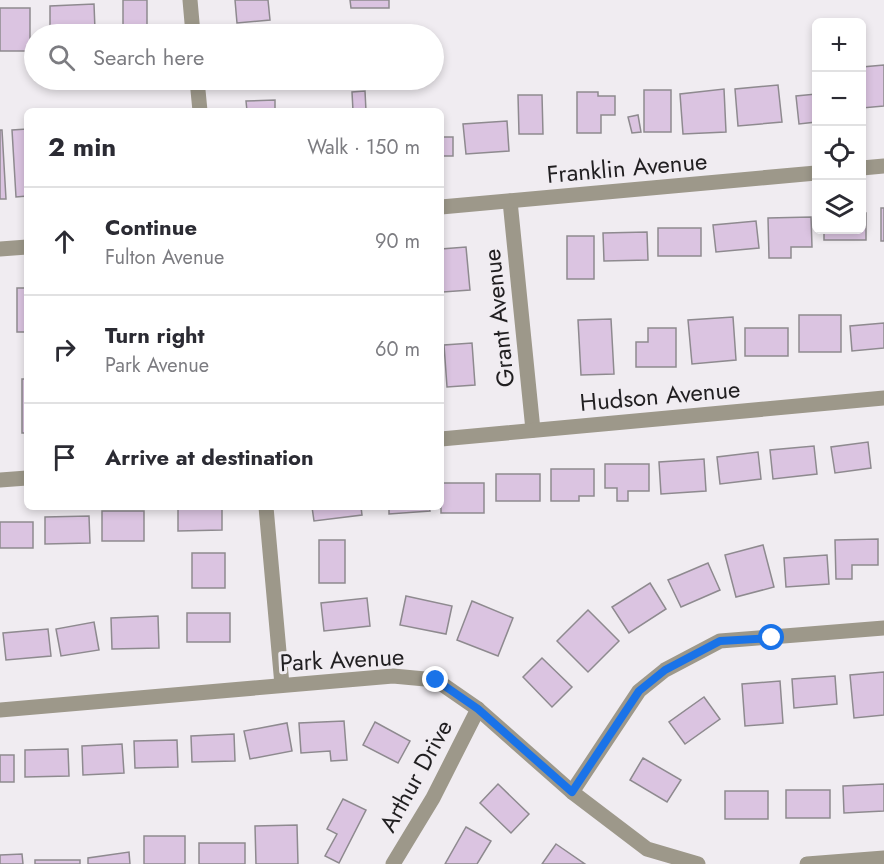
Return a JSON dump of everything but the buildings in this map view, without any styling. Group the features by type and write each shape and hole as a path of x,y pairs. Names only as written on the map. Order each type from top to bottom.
{"street":[{"path":"190,0 192,24"},
{"path":"198,90 200,108"},
{"path":"866,168 884,166"},
{"name":"Franklin Avenue","path":"444,207 812,173"},
{"name":"Grant Avenue","path":"510,201 533,430"},
{"path":"0,249 24,247"},
{"name":"Hudson Avenue","path":"444,439 884,398"},
{"path":"0,480 24,478"},
{"path":"266,510 282,685"},
{"path":"572,792 639,691 665,670 683,660 720,641 884,628"},
{"name":"Park Avenue","path":"0,710 393,676 436,680 478,709 572,792 647,849 698,864"},
{"name":"Arthur Drive","path":"393,864 433,798 478,709"},
{"path":"807,864 884,858"}],"route":[{"path":"436,680 478,709 572,792 639,691 665,670 720,641 772,638"}]}
